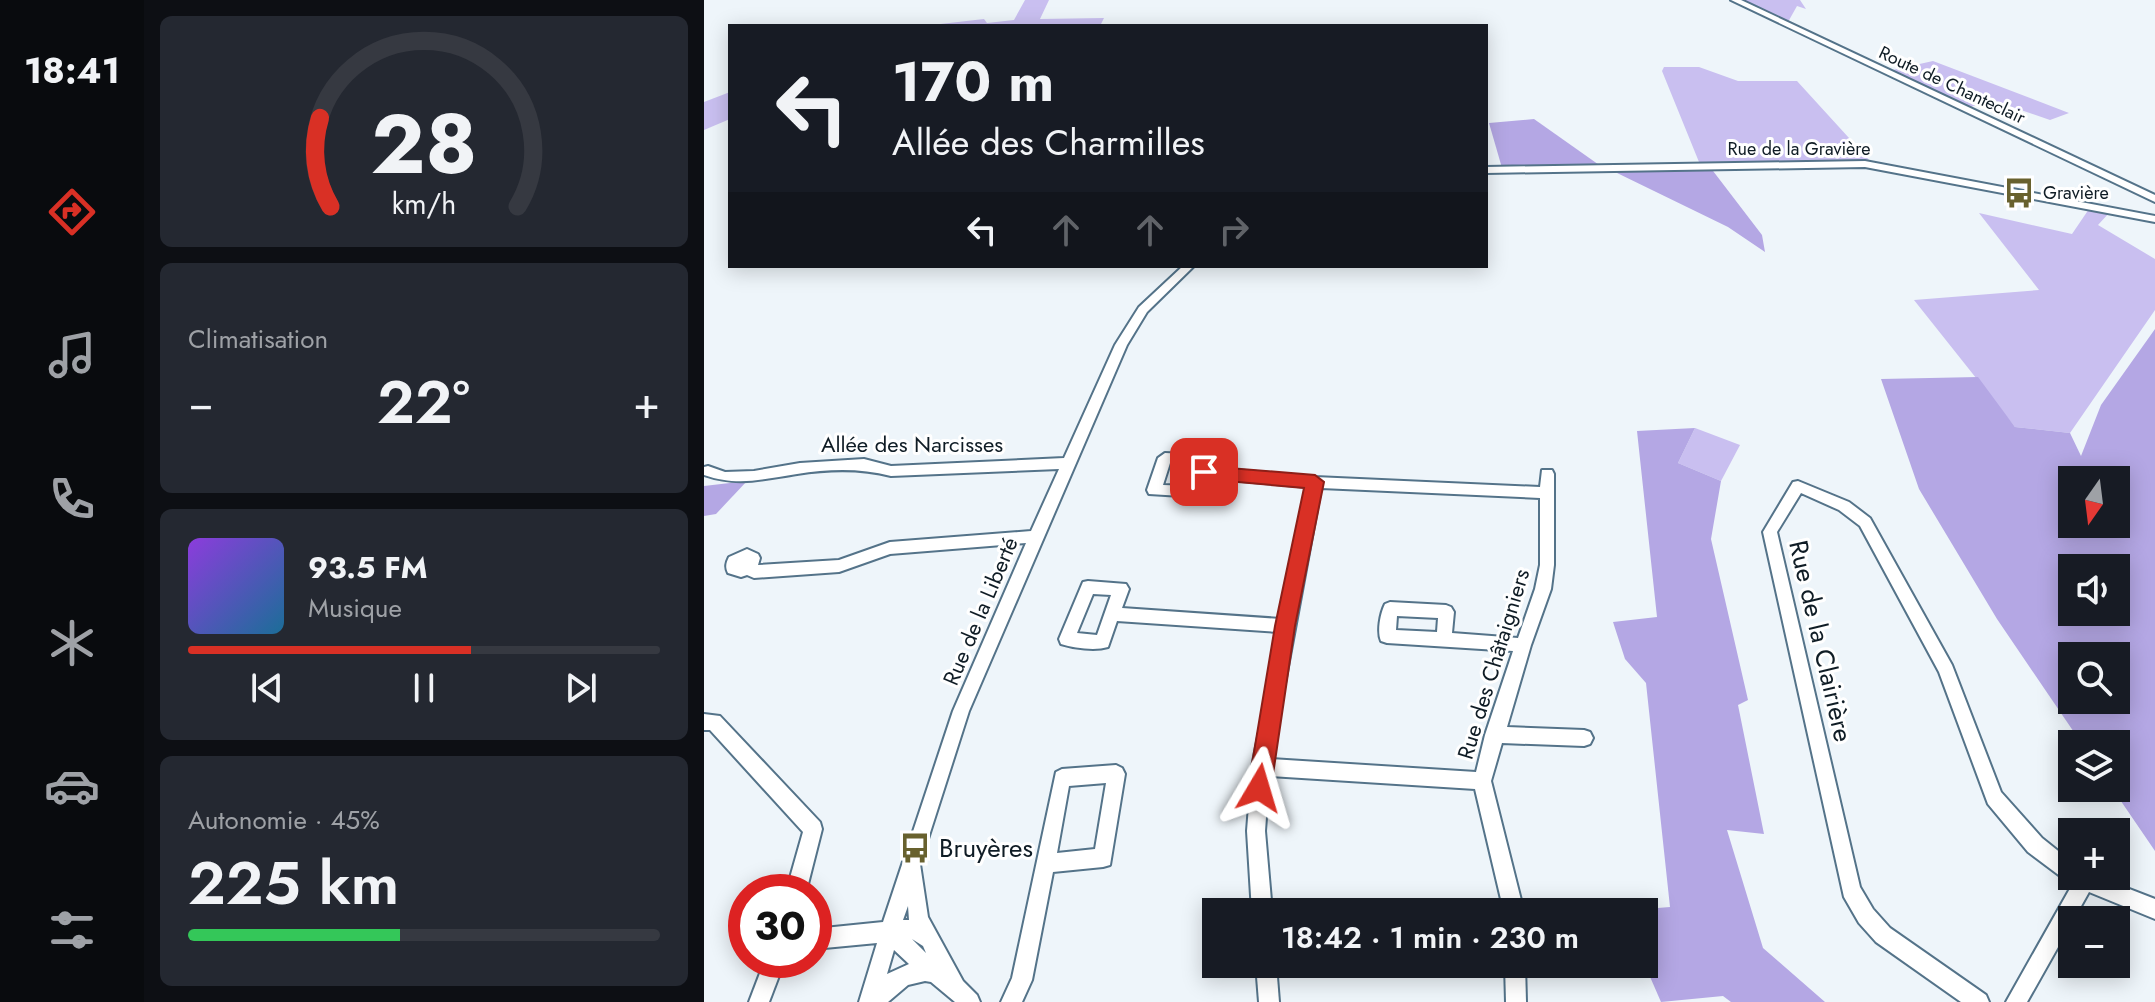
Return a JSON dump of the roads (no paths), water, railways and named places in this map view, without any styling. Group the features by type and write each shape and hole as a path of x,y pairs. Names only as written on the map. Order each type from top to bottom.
{"street":[{"name":"Route de Chanteclair","path":"1735,0 2155,199"},
{"name":"Rue de la Gravière","path":"1488,170 1865,164 2155,219"},
{"name":"Rue de la Liberté","path":"872,1002 915,848 961,711 1036,536 1121,345 1143,310 1187,268"},
{"name":"Allée des Narcisses","path":"708,471 725,477 864,464 891,471 1070,463"},
{"path":"1204,472 1315,482 1547,493"},
{"name":"Rue des Châtaigniers","path":"1511,898 1482,781 1494,735 1543,589 1547,565 1547,474"},
{"path":"1261,898 1256,831 1261,767 1285,626 1315,482"},
{"name":"Rue de la Clairière","path":"1979,1002 1883,935 1866,916 1851,890 1770,532 1798,486 1844,506 1865,522 1946,670 1994,798 2035,845 2058,863"},
{"path":"748,567 754,572 839,566 890,548 1036,536"},
{"path":"1112,614 1285,626"},
{"path":"1444,640 1523,645"},
{"path":"704,722 714,722 813,829 801,874"},
{"path":"1494,735 1584,738"},
{"path":"1261,767 1482,781"},
{"path":"1011,1002 1022,980 1062,778 1116,774 1103,858 1046,863"},
{"path":"915,848 915,896 919,920 954,985"},
{"path":"2016,1002 2071,890"},
{"name":"Rue de la Clairière","path":"2107,890 2155,909"},
{"path":"832,937 916,929 930,939"},
{"path":"890,930 901,944 954,985 970,1002"},
{"path":"872,1002 895,980 909,972 934,972"},
{"path":"759,1002 768,978"},
{"path":"1267,978 1269,1002"},
{"path":"1515,978 1516,1002"}],"place":[{"name":"Gravière","path":"2019,193"},
{"name":"Bruyères","path":"915,848"}]}
